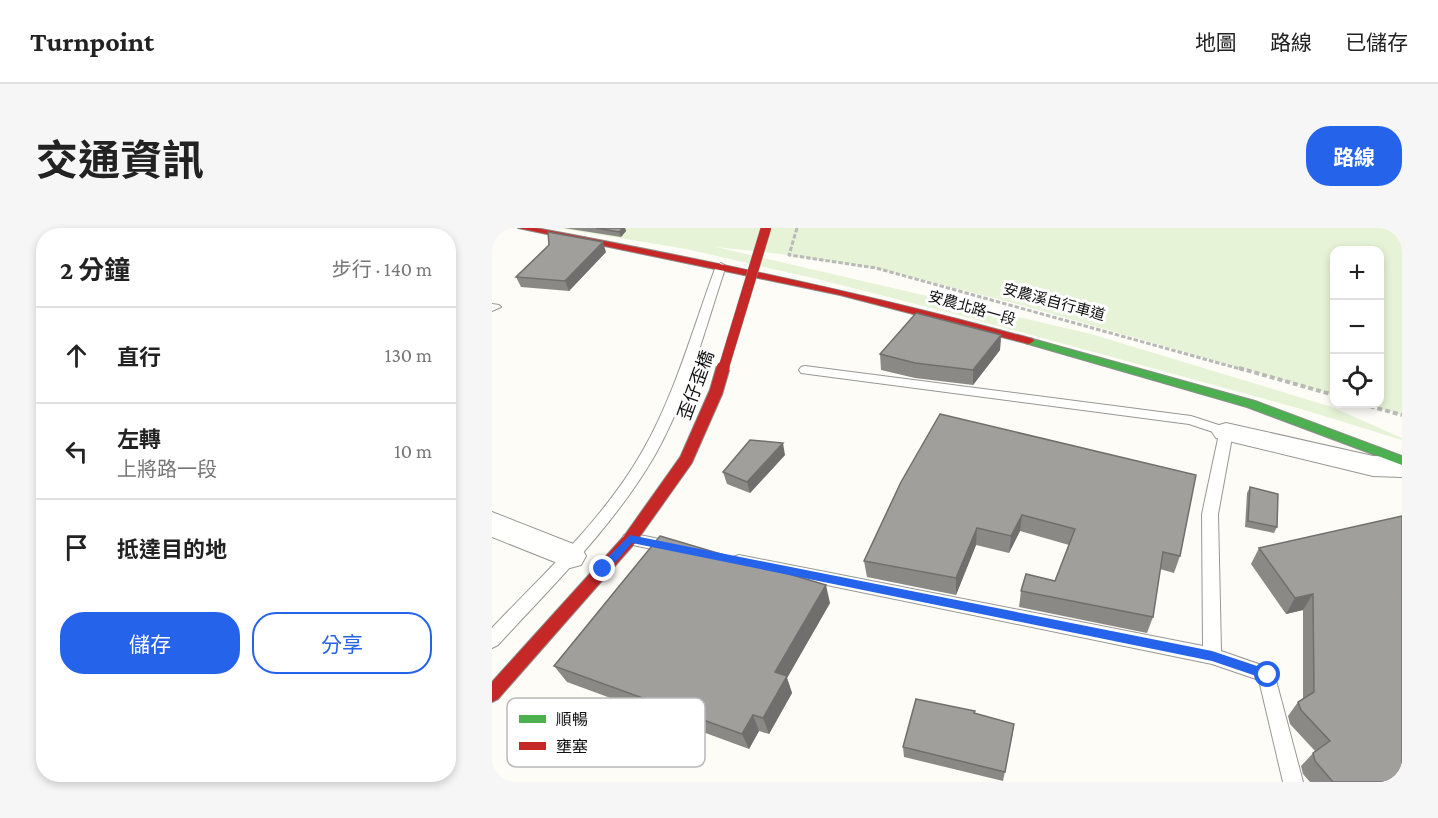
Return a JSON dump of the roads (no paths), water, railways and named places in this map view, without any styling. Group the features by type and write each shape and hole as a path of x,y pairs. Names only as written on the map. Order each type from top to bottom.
{"street":[{"name":"安農北路一段","path":"522,228 722,266 938,315 1251,404 1402,460"},
{"name":"歪仔歪橋","path":"492,694 630,539 686,460 716,392 766,228"},
{"path":"1226,432 1373,466 1402,467"},
{"path":"492,524 570,556"}],"lane":[{"path":"492,639 570,556 624,491 649,453 673,401 722,266"},
{"path":"805,370 1191,420 1226,432 1210,514 1212,656"},
{"path":"630,539 688,551"},
{"path":"723,558 1212,656 1268,675 1293,782"}]}
